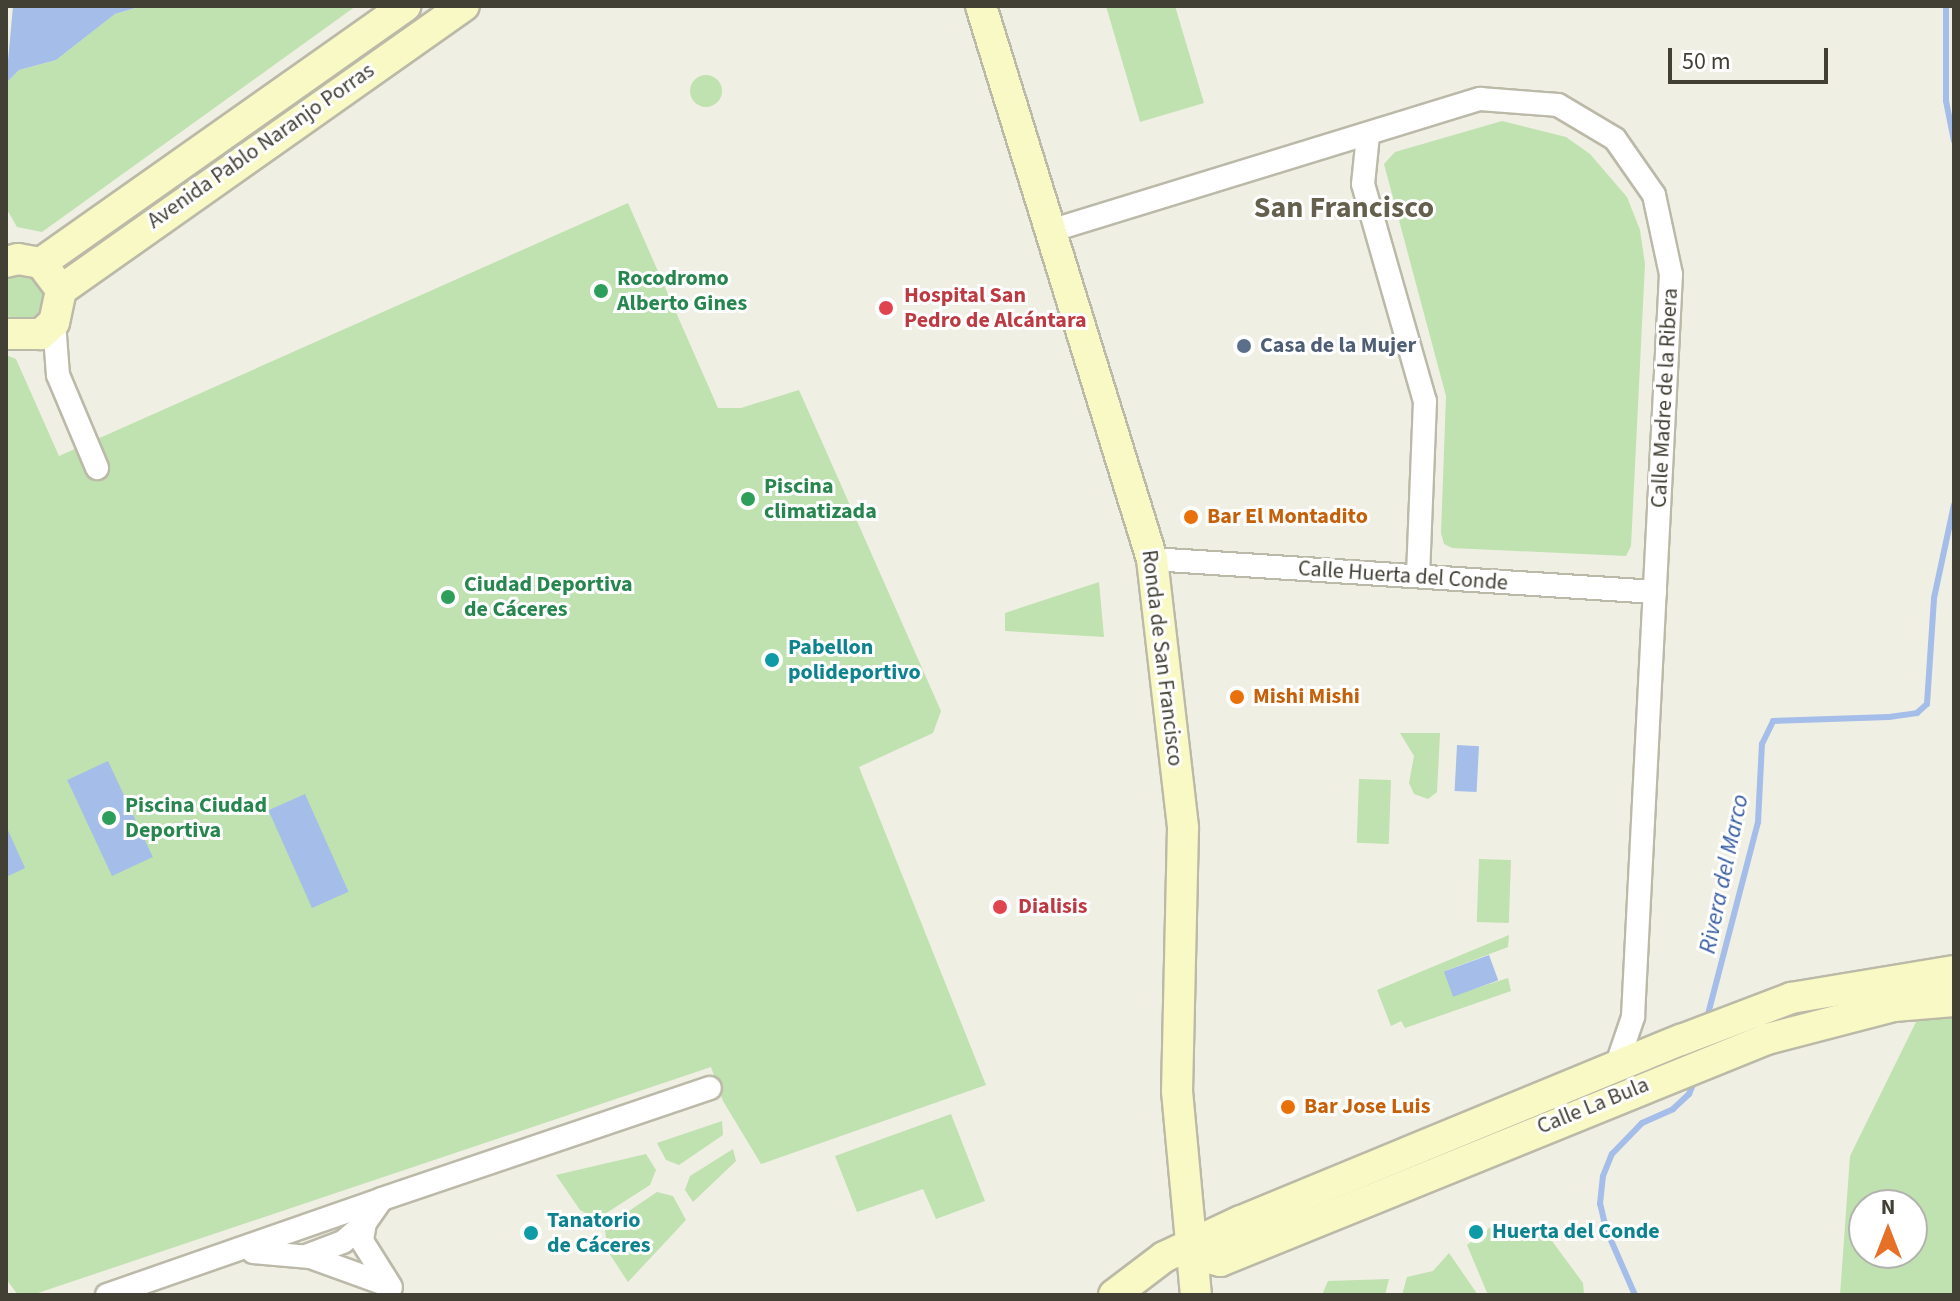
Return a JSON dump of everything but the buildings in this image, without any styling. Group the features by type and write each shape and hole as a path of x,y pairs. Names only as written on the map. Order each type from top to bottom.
{"main road":[{"name":"Avenida Pablo Naranjo Porras","path":"18,258 405,6"},
{"name":"Avenida Pablo Naranjo Porras","path":"61,290 464,6"},
{"name":"Ronda de San Francisco","path":"981,6 1152,559 1183,828 1177,1091 1204,1274"},
{"path":"15,336 41,334 54,322 61,290 18,258"},
{"name":"Calle La Bula","path":"1204,1274 1242,1236 1681,1040 1791,998 1954,971"},
{"name":"Calle La Bula","path":"1204,1274 1242,1236 1675,1073 1827,1021 1954,1001"},
{"path":"1193,1199 1242,1236"},
{"path":"1114,1295 1204,1274"}],"street":[{"name":"Calle Madre de la Ribera","path":"1050,231 1480,99 1558,105 1615,139 1654,195 1671,274 1632,1025"},
{"path":"1368,135 1363,184 1425,401 1418,576"},
{"path":"54,322 58,375 97,468"},
{"path":"15,336 58,375"},
{"name":"Calle Huerta del Conde","path":"1152,559 1655,592"},
{"name":"Calle La Bula","path":"1616,1067 1632,1025"},
{"path":"107,1295 710,1088"},
{"path":"336,1257 382,1199"},
{"path":"336,1257 329,1236 342,1214"},
{"path":"365,1223 362,1241 395,1291"},
{"path":"236,1253 336,1257 395,1291"}],"green space":[{"path":"142,6 356,6 42,232 17,227 6,208 6,83 19,70 56,60 115,14"},
{"path":"1106,6 1175,6 1204,103 1140,122"},
{"path":"706,75 717,80 722,91 717,102 706,107 695,102 690,91 695,80"},
{"path":"1502,121 1566,137 1590,154 1627,197 1640,230 1645,264 1631,546 1626,556 1452,548 1444,544 1441,533 1446,396 1384,164 1395,152"},
{"name":"Ciudad Deportiva de Cáceres","path":"628,203 718,408 741,408 799,390 941,711 933,733 859,767 986,1085 761,1164 723,1101 711,1067 32,1295 18,1295 6,1279 6,355 16,359 59,456"},
{"path":"30,271 47,290 44,307 31,319 15,320 6,315 6,275"},
{"path":"1099,582 1104,637 1005,631 1005,613"},
{"path":"1400,733 1440,733 1437,792 1428,799 1414,794 1409,783 1414,756"},
{"path":"1359,779 1391,780 1389,844 1357,843"},
{"path":"1479,859 1511,860 1509,923 1477,922"},
{"path":"1509,935 1508,947 1445,971 1455,995 1508,978 1511,991 1405,1028 1401,1021 1391,1026 1377,990"},
{"path":"1954,1018 1954,1295 1840,1295 1850,1156 1917,1020"},
{"path":"951,1114 985,1201 936,1219 923,1189 857,1212 835,1156"},
{"path":"722,1121 723,1135 679,1165 666,1160 657,1143"},
{"path":"733,1149 736,1161 693,1202 685,1190 690,1176"},
{"path":"646,1154 656,1170 650,1185 597,1219 580,1210 556,1175"},
{"path":"657,1192 673,1196 686,1220 628,1282 607,1250 605,1227"},
{"path":"1525,1224 1552,1241 1583,1283 1584,1295 1488,1295 1467,1245 1492,1226"},
{"path":"1449,1253 1478,1295 1402,1295 1407,1277 1433,1271"},
{"path":"1389,1279 1385,1295 1322,1295 1328,1281"}],"water":[{"path":"13,6 142,6 115,14 56,60 19,70 6,83"},
{"path":"1457,745 1479,746 1477,792 1455,791"},
{"name":"Piscina Ciudad Deportiva","path":"108,761 153,857 112,876 67,780"},
{"name":"Piscina Ciudad Deportiva","path":"305,794 349,892 312,908 268,810"},
{"path":"6,826 25,868 6,877"},
{"path":"1489,955 1498,980 1453,997 1444,971"}],"waterway":[{"name":"Rivera del Marco","path":"1946,6 1946,101 1954,141"},
{"name":"Rivera del Marco","path":"1707,1018 1758,822 1762,744 1773,721 1889,717 1917,713 1927,704 1934,598 1954,505"},
{"name":"Rivera del Marco","path":"1635,1295 1606,1229 1600,1204 1603,1176 1612,1154 1642,1123 1673,1109 1689,1094 1695,1080"}],"place":[{"name":"Rocodromo Alberto Gines","path":"601,291"},
{"name":"Hospital San Pedro de Alcántara","path":"886,308"},
{"name":"Casa de la Mujer","path":"1244,346"},
{"name":"Piscina climatizada","path":"748,499"},
{"name":"Bar El Montadito","path":"1191,517"},
{"name":"Ciudad Deportiva de Cáceres","path":"448,597"},
{"name":"Pabellon polideportivo","path":"772,660"},
{"name":"Mishi Mishi","path":"1237,697"},
{"name":"Piscina Ciudad Deportiva","path":"109,818"},
{"name":"Dialisis","path":"1000,907"},
{"name":"Bar Jose Luis","path":"1288,1107"},
{"name":"Huerta del Conde","path":"1476,1232"},
{"name":"Tanatorio de Cáceres","path":"531,1233"}],"district":[{"name":"San Francisco","path":"1344,208"}]}
